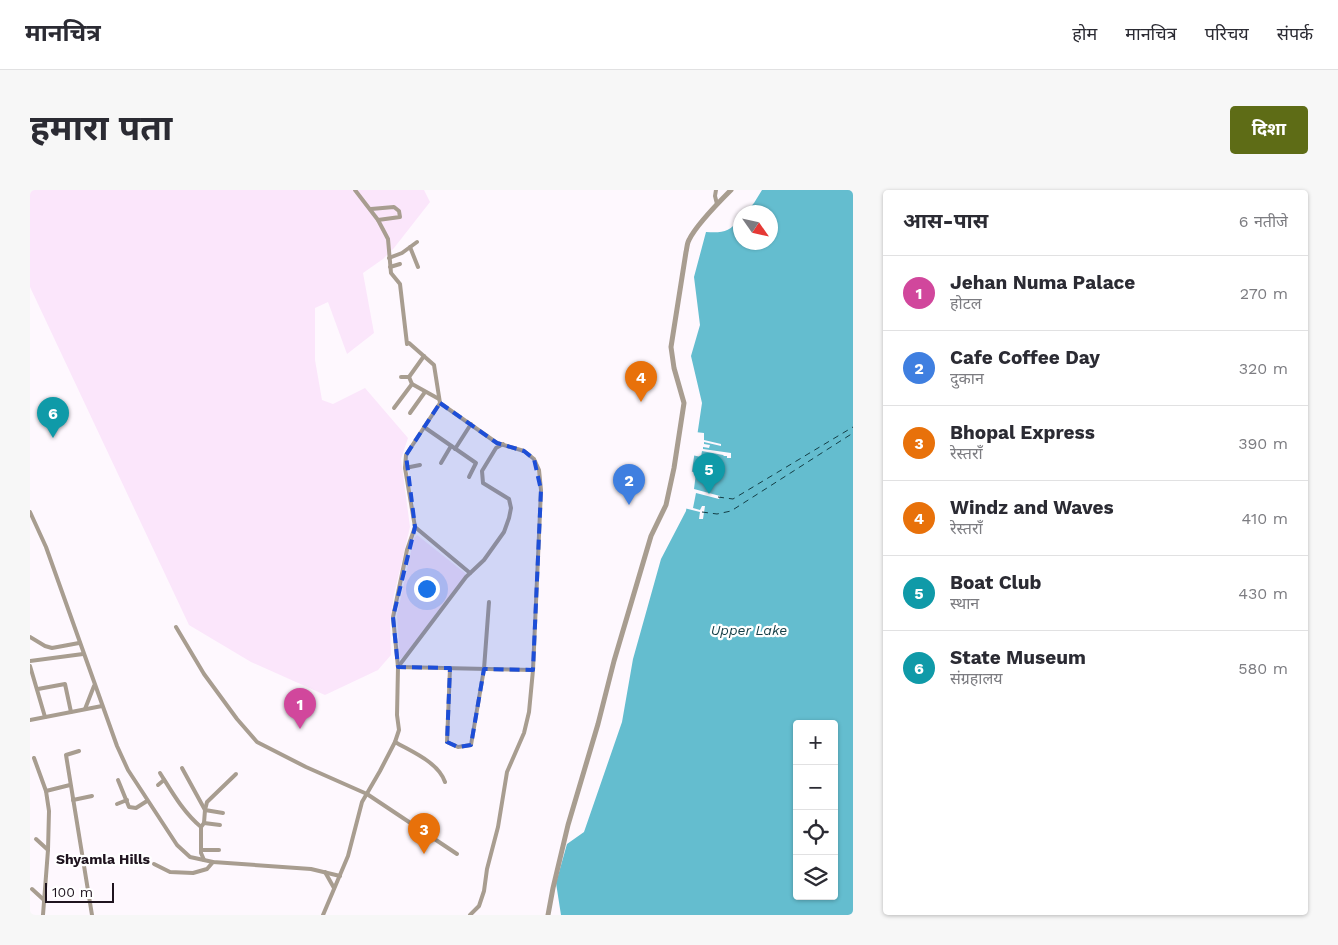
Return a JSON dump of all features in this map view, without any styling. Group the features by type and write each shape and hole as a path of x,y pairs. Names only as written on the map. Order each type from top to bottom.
{"street":[{"path":"322,915 348,856 362,802 395,742 399,730 397,715 398,667 393,617 407,550 415,526 405,468 406,455 440,401 434,365 409,343 407,344 400,284 391,273 388,239 371,209 355,190"},
{"path":"716,190 717,204"},
{"path":"548,915 568,825 598,724 614,660 651,536 666,505 674,468 684,403 674,368 672,347 689,240 717,204 731,190"},
{"path":"371,209 394,207 399,211 400,217 378,220"},
{"path":"389,258 417,242"},
{"path":"410,247 418,268"},
{"path":"390,267 400,264"},
{"path":"409,377 424,356"},
{"path":"401,377 409,377"},
{"path":"409,377 412,384 440,401 497,443 524,451 534,459 539,470 541,490 533,670 529,712 524,733 507,772 498,827 484,892 479,906 470,915"},
{"path":"394,408 412,384"},
{"path":"410,413 426,392"},
{"path":"441,463 471,424"},
{"path":"424,427 476,463 469,476"},
{"path":"398,667 470,573 484,560 504,532 511,508 508,500 483,482 482,471 496,448 503,444"},
{"path":"405,468 420,465"},
{"path":"30,512 46,547 116,746 128,770 176,845 190,857 213,862 311,869 340,876"},
{"path":"415,526 470,573"},
{"path":"450,668 447,742 458,747 471,745 484,669 489,602"},
{"path":"176,627 204,674 237,719 257,742 306,767 367,794 457,854"},
{"path":"30,637 48,648 79,643"},
{"path":"30,661 83,654"},
{"path":"30,666 45,717"},
{"path":"398,667 533,670"},
{"path":"38,689 65,684 71,712"},
{"path":"85,709 95,685"},
{"path":"30,720 102,706"},
{"path":"395,742 434,765 445,782"},
{"path":"79,750 66,755 92,915"},
{"path":"34,758 46,791 50,811 43,915"},
{"path":"182,768 205,810"},
{"path":"160,773 179,803 193,820 202,825 220,825"},
{"path":"204,860 201,850 202,825 207,802 236,774"},
{"path":"118,780 130,807 136,808 147,800"},
{"path":"158,784 164,780"},
{"path":"46,791 70,785"},
{"path":"73,800 92,796"},
{"path":"117,804 127,800"},
{"path":"205,810 223,813"},
{"path":"36,839 48,850"},
{"path":"201,850 219,850"},
{"path":"154,864 170,872 193,873 207,869 213,862"},
{"path":"325,872 334,888"},
{"path":"32,890 44,900"}],"highlighted area":[{"path":"440,403 497,443 524,451 534,459 541,490 533,670 484,669 471,745 458,747 447,742 450,668 398,667 393,617 415,527 406,455"}],"shaded area":[{"path":"30,190 424,190 430,202 394,248 383,259 363,273 374,333 347,354 328,302 315,308 315,360 322,400 333,404 365,388 408,438 401,459 410,527 390,621 391,655 378,670 325,695 251,662 189,625 30,287"},
{"path":"417,535 466,574 400,659 397,615 414,538"}],"water":[{"name":"Upper Lake","path":"762,190 853,190 853,915 561,915 556,883 567,844 584,832 622,722 633,659 661,559 686,511 702,403 691,356 700,325 694,277 706,232 725,231 733,226 733,250 778,250 778,205 752,205"}],"pier":[{"path":"695,432 704,433 704,440 721,444 721,446 704,442 704,444 710,445 709,448 703,447 703,449 731,453 731,458 702,451 701,457 692,455"},
{"path":"690,471 696,473 694,489 720,496 719,499 696,493 693,508 700,510 702,506 705,506 703,519 699,519 700,512 684,508"}],"ferry route":[{"path":"718,497 733,499 853,427"},
{"path":"702,512 717,514 731,511 853,433"}],"place":[{"name":"Windz and Waves","path":"641,402"},
{"name":"State Museum","path":"53,438"},
{"name":"Boat Club","path":"709,494"},
{"name":"Cafe Coffee Day","path":"629,505"},
{"name":"Jehan Numa Palace","path":"300,729"},
{"name":"Bhopal Express","path":"424,854"}],"district":[{"name":"Shyamla Hills","path":"103,859"}]}
